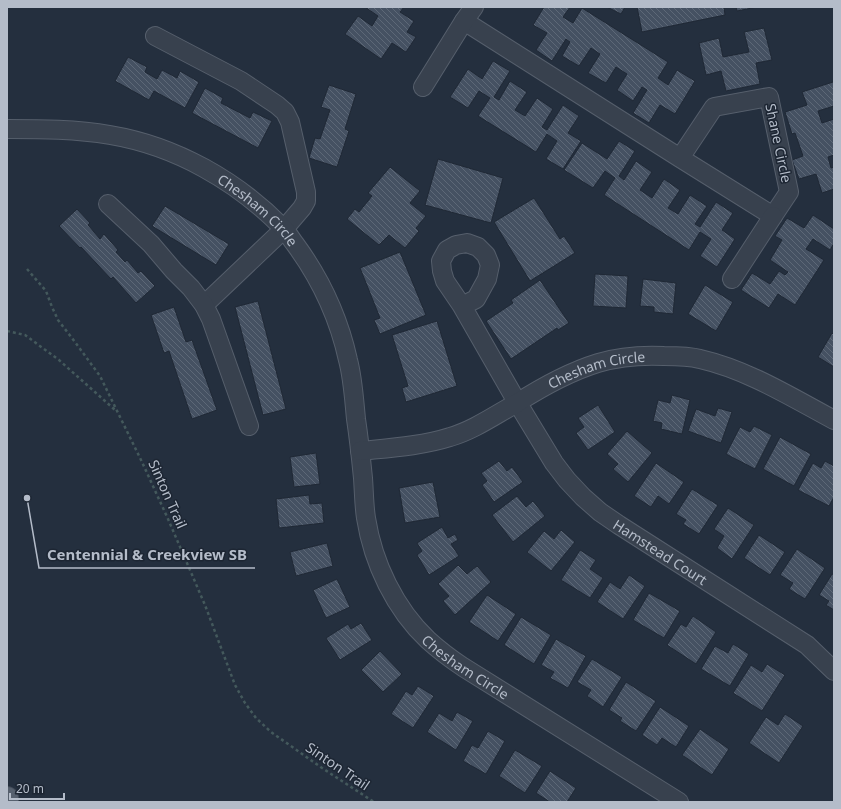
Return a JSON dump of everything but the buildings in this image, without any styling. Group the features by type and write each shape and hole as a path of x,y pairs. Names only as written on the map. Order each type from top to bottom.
{"street":[{"path":"423,87 469,14 680,158 773,216 732,279"},
{"path":"156,36 241,80 277,104 285,112 290,122 306,192 306,201 302,208 284,229 204,305"},
{"name":"Shane Circle","path":"680,158 714,107 769,97 789,192 773,216"},
{"name":"Chesham Circle","path":"7,129 74,130 111,135 142,142 175,154 204,168 232,185 284,229 301,253 317,280 341,333 353,389 366,518 378,564 386,583 398,602 413,623 428,640 444,654 679,802"},
{"path":"108,204 151,244 191,288 204,305 211,319 248,426"},
{"name":"Hamstead Court","path":"462,306 468,320 554,463 583,497 600,512 619,525 806,645 834,671"},
{"name":"Chesham Circle","path":"360,451 426,442 450,437 493,417 556,380 599,363 647,356 698,358 721,364 743,372 834,420"}],"path":[{"name":"Sinton Trail","path":"27,269 46,290 58,320 100,376 168,519 205,605 235,685 245,703 256,718 272,732 322,768 374,802"},
{"path":"7,331 25,335 58,360 117,412"}],"place":[{"name":"Centennial & Creekview SB","path":"27,498"}]}
